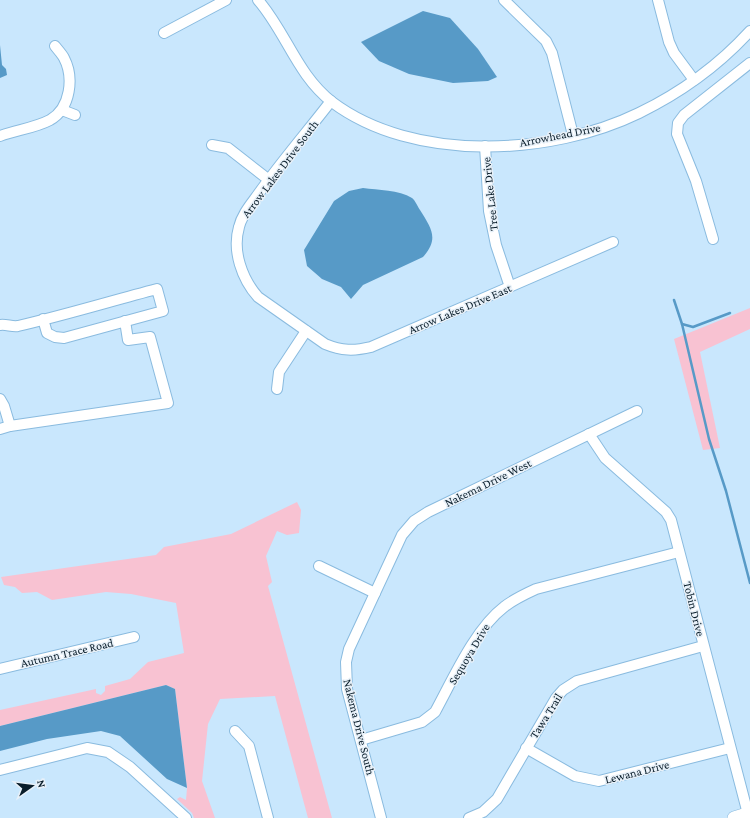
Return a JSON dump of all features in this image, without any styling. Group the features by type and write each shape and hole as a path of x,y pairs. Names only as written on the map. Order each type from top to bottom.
{"main road":[{"path":"734,818 749,813"}],"street":[{"path":"164,33 226,0"},
{"name":"Arrowhead Drive","path":"258,0 279,31 300,67 331,101 353,116 374,127 407,138 444,144 485,146 525,144 573,135 608,126 638,114 671,96 729,52 750,31"},
{"path":"504,0 546,41 552,53 573,135"},
{"path":"658,0 669,42 674,53 694,80"},
{"path":"0,136 51,119 62,110 68,94 70,80 64,59 54,46"},
{"path":"714,239 696,182 678,134 678,123 684,115 750,62"},
{"name":"Arrow Lakes Drive South","path":"306,331 258,298 251,289 244,277 237,250 237,236 239,225 243,216 269,180 331,101"},
{"path":"62,110 75,115"},
{"path":"212,145 228,148 269,180"},
{"name":"Tree Lake Drive","path":"485,146 489,211 496,245 510,287"},
{"name":"Arrow Lakes Drive East","path":"306,331 325,344 337,349 361,349 371,347 613,242"},
{"path":"0,325 7,324 16,326 157,288 163,311 64,338 55,337 47,333 43,319"},
{"path":"0,399 4,406 5,427 168,403 150,337 128,340 125,321"},
{"path":"277,389 279,372 306,331"},
{"name":"Nakema Drive West","path":"375,593 402,535 414,521 428,512 637,411"},
{"name":"Tobin Drive","path":"589,434 605,458 666,512 671,520 730,748 749,813"},
{"name":"Sequoya Drive","path":"361,740 422,722 429,718 435,712 489,620 504,606 519,597 536,589 679,552"},
{"path":"319,566 375,593"},
{"name":"Nakema Drive South","path":"375,593 349,649 346,662 347,689 381,818"},
{"name":"Autumn Trace Road","path":"0,669 134,637"},
{"name":"Tawa Trail","path":"469,818 483,812 497,799 556,698 570,684 703,646"},
{"path":"235,731 249,746 268,818"},
{"path":"0,770 87,748 108,752 130,767 186,818"},
{"name":"Lewana Drive","path":"526,748 575,776 599,781 730,748"}],"shaded area":[{"path":"750,308 750,329 700,352 720,448 703,450 674,339"},
{"path":"297,502 301,510 299,533 287,535 277,531 266,556 272,582 268,586 332,818 308,818 275,696 220,699 208,724 202,781 215,818 194,818 192,813 177,799 180,797 186,800 187,788 175,689 166,685 0,726 0,710 96,689 96,693 101,695 105,691 105,686 130,679 148,662 184,653 176,603 131,594 106,592 52,600 37,592 22,593 15,587 4,585 1,577 156,555 164,547 231,534"}],"water":[{"path":"423,11 450,18 478,49 497,77 488,81 453,83 409,74 379,61 361,42"},
{"path":"0,45 2,65 6,69 7,75 0,78"},
{"path":"363,188 401,193 412,198 428,223 432,234 432,239 428,251 423,257 363,285 351,299 341,287 322,279 307,266 304,250 334,201 349,191"},
{"path":"166,685 175,689 187,788 167,779 120,736 101,731 47,739 0,751 0,726"}],"waterway":[{"path":"674,300 682,324 709,439 726,491 750,583"},
{"path":"682,324 693,327 730,313"}]}
